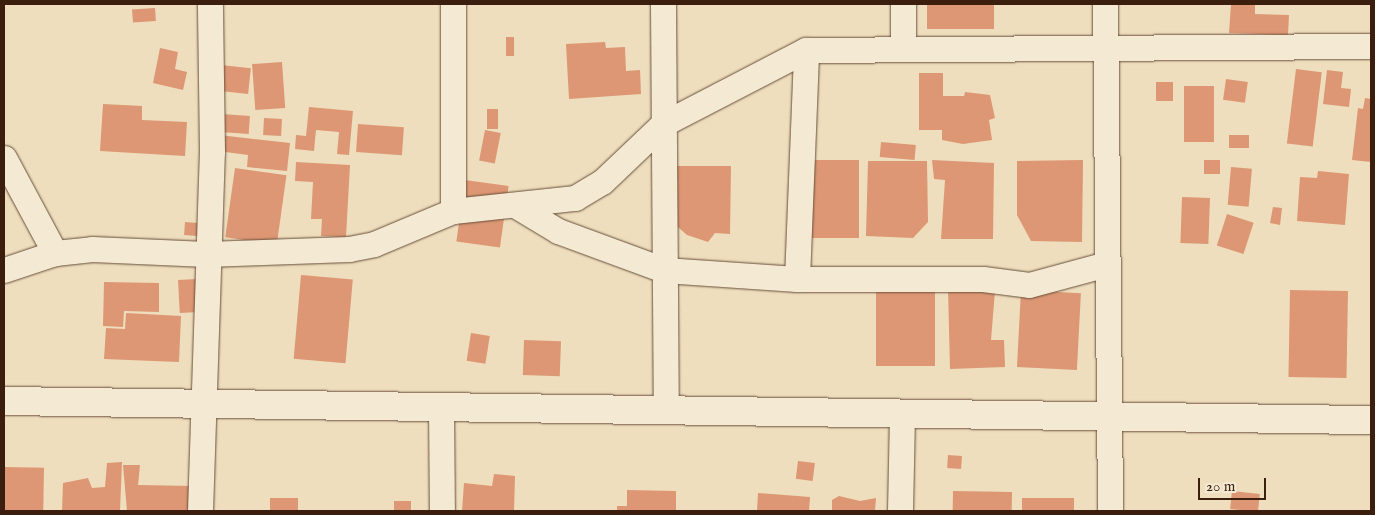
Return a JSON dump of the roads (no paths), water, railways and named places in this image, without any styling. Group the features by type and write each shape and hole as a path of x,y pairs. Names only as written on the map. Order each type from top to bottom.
{"street":[{"path":"200,511 206,254 212,152 210,4"},
{"path":"453,4 453,211"},
{"path":"663,4 666,410"},
{"path":"903,4 903,48"},
{"path":"1105,4 1107,264 1112,418 1110,511"},
{"path":"4,270 56,253 92,249 206,254 349,249 374,244 453,211 516,206 575,198 621,166 663,124 806,50 1371,46"},
{"path":"797,279 806,50"},
{"path":"4,158 56,253"},
{"path":"516,206 558,231 664,270 797,279 913,277 1029,285 1107,264"},
{"path":"4,401 440,406 1112,418 1371,420"},
{"path":"440,406 442,511"},
{"path":"900,511 902,414"}]}
